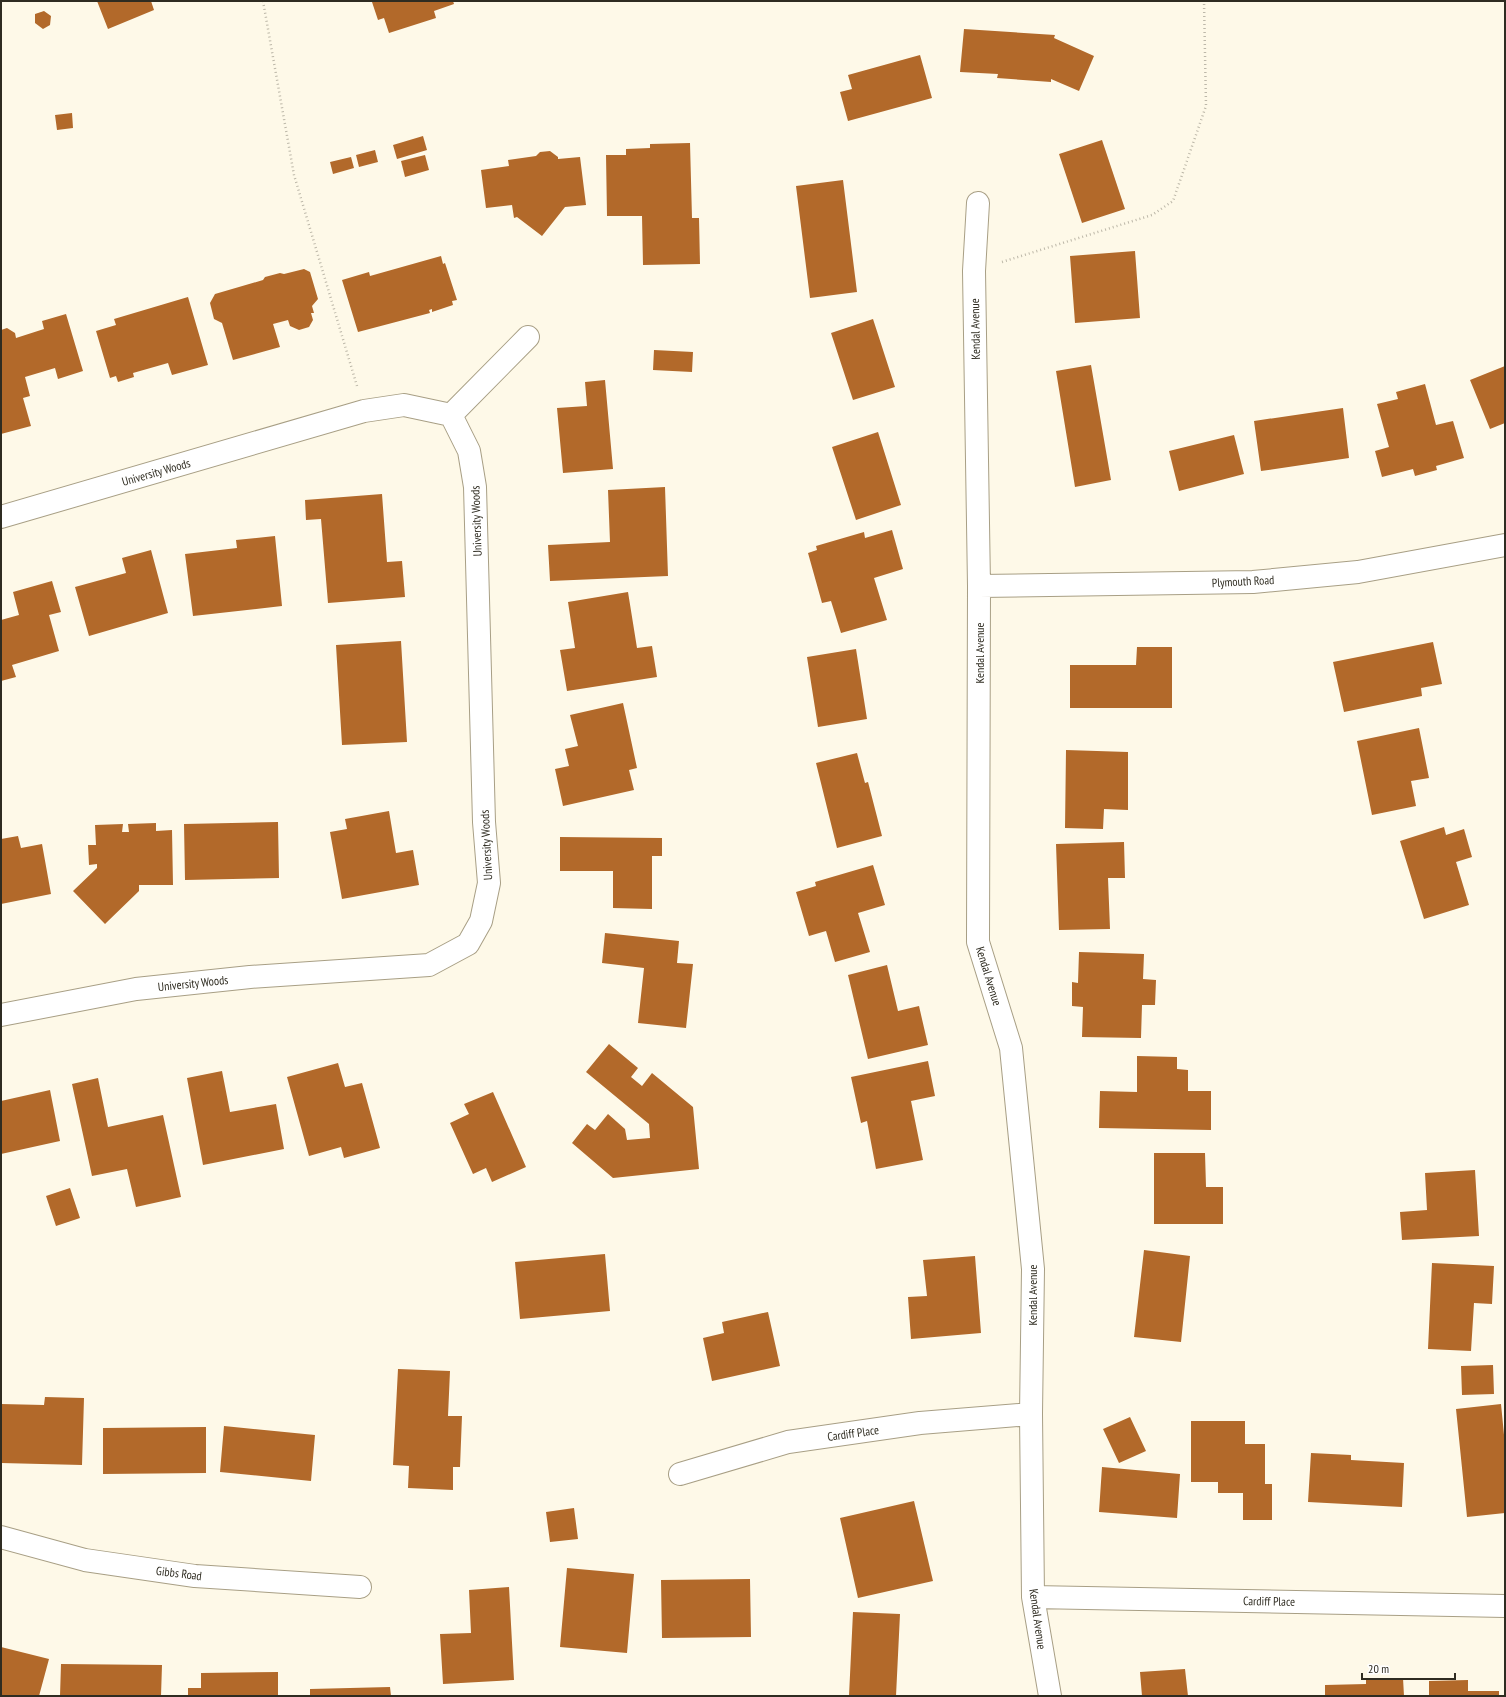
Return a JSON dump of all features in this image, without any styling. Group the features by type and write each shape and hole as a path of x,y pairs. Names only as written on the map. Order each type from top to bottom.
{"street":[{"name":"Kendal Avenue","path":"978,203 974,271 979,586 978,942 1011,1048 1033,1269 1030,1414 1033,1597 1050,1696"},
{"path":"451,415 528,337"},
{"name":"University Woods","path":"1,517 364,411 404,405 451,415 469,451 475,487 484,814 489,882 481,921 468,944 429,965 250,977 136,989 1,1015"},
{"name":"Plymouth Road","path":"979,586 1253,582 1358,572 1505,545"},
{"name":"Cardiff Place","path":"680,1474 788,1442 920,1423 1030,1414"},
{"name":"Gibbs Road","path":"1,1537 85,1560 194,1576 360,1587"},
{"name":"Cardiff Place","path":"1033,1597 1505,1606"}],"path":[{"path":"263,1 294,175 364,411"},
{"path":"974,271 1152,215 1173,201 1206,106 1204,1"}],"building":[{"path":"97,1 151,1 154,10 108,29"},
{"path":"453,1 454,4 434,11 436,18 389,33 384,18 378,20 372,2"},
{"path":"44,11 51,16 50,25 43,29 35,23 35,14"},
{"path":"964,29 1055,35 1054,38 1094,56 1079,91 1051,79 1051,82 997,78 998,74 960,72"},
{"path":"920,55 932,98 848,121 840,92 852,89 848,75"},
{"path":"72,113 73,128 57,130 55,115"},
{"path":"423,136 427,150 397,159 393,145"},
{"path":"1102,140 1125,209 1082,223 1059,154"},
{"path":"690,143 692,218 699,218 700,264 643,265 642,216 607,216 606,155 626,155 626,149 650,148 650,144"},
{"path":"375,150 378,162 359,167 356,155"},
{"path":"550,151 558,157 558,159 580,157 586,205 565,207 542,236 517,217 514,218 512,205 486,208 481,170 509,166 508,160 536,156 540,152"},
{"path":"425,155 429,170 405,177 401,161"},
{"path":"351,157 354,168 333,174 330,162"},
{"path":"843,180 857,292 810,298 796,186"},
{"path":"1135,251 1140,318 1075,323 1070,256"},
{"path":"441,256 443,264 445,263 457,300 452,301 453,305 432,312 432,309 429,310 430,313 358,332 342,280 369,272 370,276"},
{"path":"304,269 310,272 318,299 312,306 314,313 311,313 313,320 309,327 299,330 290,326 288,320 273,324 280,347 233,360 222,323 214,319 210,303 215,294 263,280 265,277"},
{"path":"188,297 208,365 172,375 168,363 133,373 134,377 118,382 116,376 110,378 96,331 116,325 114,319"},
{"path":"66,314 83,371 58,379 55,368 25,377 30,396 23,398 31,426 1,434 1,330 7,328 15,333 16,338 44,329 42,321"},
{"path":"873,319 895,387 853,400 831,333"},
{"path":"654,350 693,352 692,372 653,370"},
{"path":"1091,365 1111,480 1075,487 1056,371"},
{"path":"1505,366 1505,423 1490,429 1470,380"},
{"path":"605,380 613,469 563,473 557,408 587,406 585,382"},
{"path":"1425,384 1436,425 1453,421 1464,458 1436,466 1437,470 1415,476 1413,469 1382,477 1375,451 1389,447 1377,404 1398,399 1396,392"},
{"path":"1343,408 1349,458 1261,471 1254,421"},
{"path":"878,432 901,505 856,520 832,447"},
{"path":"1234,435 1244,474 1179,491 1169,451"},
{"path":"665,487 668,576 550,581 548,545 610,542 608,490"},
{"path":"382,494 387,562 402,561 405,597 328,603 321,519 306,520 305,500"},
{"path":"892,530 903,569 874,578 887,620 841,633 831,601 822,603 808,553 817,550 816,546 864,532 865,538"},
{"path":"275,536 282,606 193,616 185,554 237,548 236,540"},
{"path":"151,550 168,613 89,636 75,587 126,573 122,558"},
{"path":"52,581 61,612 49,615 59,651 12,665 16,677 1,681 1,620 19,615 13,592"},
{"path":"628,592 637,648 652,646 657,677 567,691 560,650 575,648 568,602"},
{"path":"401,641 407,742 342,745 336,645"},
{"path":"1433,642 1442,684 1421,688 1422,696 1344,712 1333,662"},
{"path":"1137,647 1172,647 1172,708 1070,708 1070,665 1136,665"},
{"path":"856,649 867,719 818,727 807,657"},
{"path":"623,703 637,768 629,770 634,790 563,806 555,769 569,766 565,749 578,746 570,715"},
{"path":"1419,728 1429,778 1411,781 1416,806 1372,815 1357,741"},
{"path":"1066,750 1128,752 1128,810 1104,809 1103,829 1065,828"},
{"path":"857,753 865,783 868,782 882,836 837,848 816,763"},
{"path":"389,811 396,853 413,850 419,885 342,899 330,832 347,829 345,819"},
{"path":"278,822 279,878 185,880 184,824"},
{"path":"156,823 156,831 172,830 173,885 139,885 139,891 105,924 73,891 97,868 97,864 89,865 88,845 96,845 95,825 123,824 122,832 129,832 128,824"},
{"path":"1444,827 1446,835 1464,829 1472,857 1456,862 1469,905 1424,919 1400,841"},
{"path":"18,836 21,848 42,844 51,894 1,904 1,839"},
{"path":"560,837 662,838 662,856 652,856 652,909 613,908 613,871 560,871"},
{"path":"1124,842 1125,878 1108,878 1110,929 1059,930 1056,844"},
{"path":"873,865 885,905 858,913 870,952 835,962 826,931 809,936 796,892 816,886 815,882"},
{"path":"605,933 679,941 677,963 693,964 686,1028 638,1023 644,968 602,963"},
{"path":"1079,952 1144,954 1143,979 1156,980 1155,1005 1142,1005 1141,1038 1082,1037 1083,1007 1072,1006 1072,982 1078,983"},
{"path":"887,965 898,1011 919,1006 928,1045 868,1059 848,975"},
{"path":"609,1044 638,1068 631,1077 642,1086 652,1073 693,1107 699,1169 613,1178 572,1143 587,1124 595,1130 608,1114 625,1129 627,1140 650,1138 649,1124 586,1072"},
{"path":"1137,1056 1177,1057 1177,1069 1188,1070 1188,1091 1211,1091 1211,1130 1099,1128 1100,1091 1137,1092"},
{"path":"928,1061 935,1096 911,1101 923,1160 876,1169 867,1121 861,1123 851,1077"},
{"path":"338,1063 345,1087 362,1083 380,1148 344,1158 341,1147 309,1156 287,1077"},
{"path":"222,1071 230,1112 276,1104 284,1149 203,1165 187,1078"},
{"path":"98,1078 108,1127 163,1115 181,1197 136,1207 127,1169 92,1176 72,1084"},
{"path":"50,1090 60,1141 1,1154 1,1101"},
{"path":"493,1092 526,1167 492,1182 486,1168 473,1174 450,1123 469,1114 464,1104"},
{"path":"1154,1153 1205,1153 1206,1187 1223,1187 1223,1224 1154,1224"},
{"path":"1475,1170 1479,1236 1402,1240 1400,1212 1427,1210 1425,1173"},
{"path":"70,1188 80,1218 56,1226 46,1196"},
{"path":"1144,1250 1190,1256 1181,1342 1134,1337"},
{"path":"605,1254 610,1311 520,1319 515,1262"},
{"path":"975,1256 981,1333 911,1339 908,1297 927,1296 923,1260"},
{"path":"1432,1263 1494,1266 1492,1304 1474,1303 1471,1351 1428,1349"},
{"path":"768,1312 780,1366 712,1381 703,1338 724,1333 722,1322"},
{"path":"1493,1365 1494,1394 1462,1395 1461,1366"},
{"path":"398,1369 450,1371 448,1416 462,1416 460,1467 453,1467 453,1490 408,1488 409,1466 393,1465"},
{"path":"45,1397 84,1398 82,1465 1,1463 1,1404 44,1405"},
{"path":"1501,1404 1505,1445 1505,1513 1467,1517 1456,1409"},
{"path":"1130,1417 1146,1451 1119,1463 1103,1429"},
{"path":"1191,1421 1245,1421 1245,1444 1265,1444 1265,1484 1272,1484 1272,1520 1243,1520 1243,1493 1218,1493 1218,1482 1191,1482"},
{"path":"224,1426 315,1435 311,1481 220,1472"},
{"path":"206,1427 206,1473 103,1474 103,1428"},
{"path":"1311,1453 1351,1455 1351,1460 1404,1463 1402,1507 1308,1502"},
{"path":"1102,1467 1180,1474 1177,1518 1099,1512"},
{"path":"914,1501 933,1581 858,1598 840,1518"},
{"path":"574,1508 578,1539 550,1542 546,1512"},
{"path":"567,1568 634,1574 627,1653 560,1647"},
{"path":"750,1579 751,1637 662,1638 661,1580"},
{"path":"509,1587 514,1680 443,1684 440,1634 471,1633 469,1590"},
{"path":"853,1612 900,1614 896,1696 849,1696"},
{"path":"1,1647 49,1659 39,1696 1,1696"},
{"path":"61,1664 162,1665 161,1696 60,1696"},
{"path":"1185,1669 1188,1696 1142,1696 1140,1672"},
{"path":"278,1672 278,1696 188,1696 188,1688 201,1688 201,1673"},
{"path":"1403,1678 1404,1696 1325,1696 1325,1685 1366,1684 1366,1679"},
{"path":"1468,1680 1468,1691 1499,1691 1499,1696 1429,1696 1429,1681"},
{"path":"390,1687 391,1696 310,1696 310,1689"}]}
